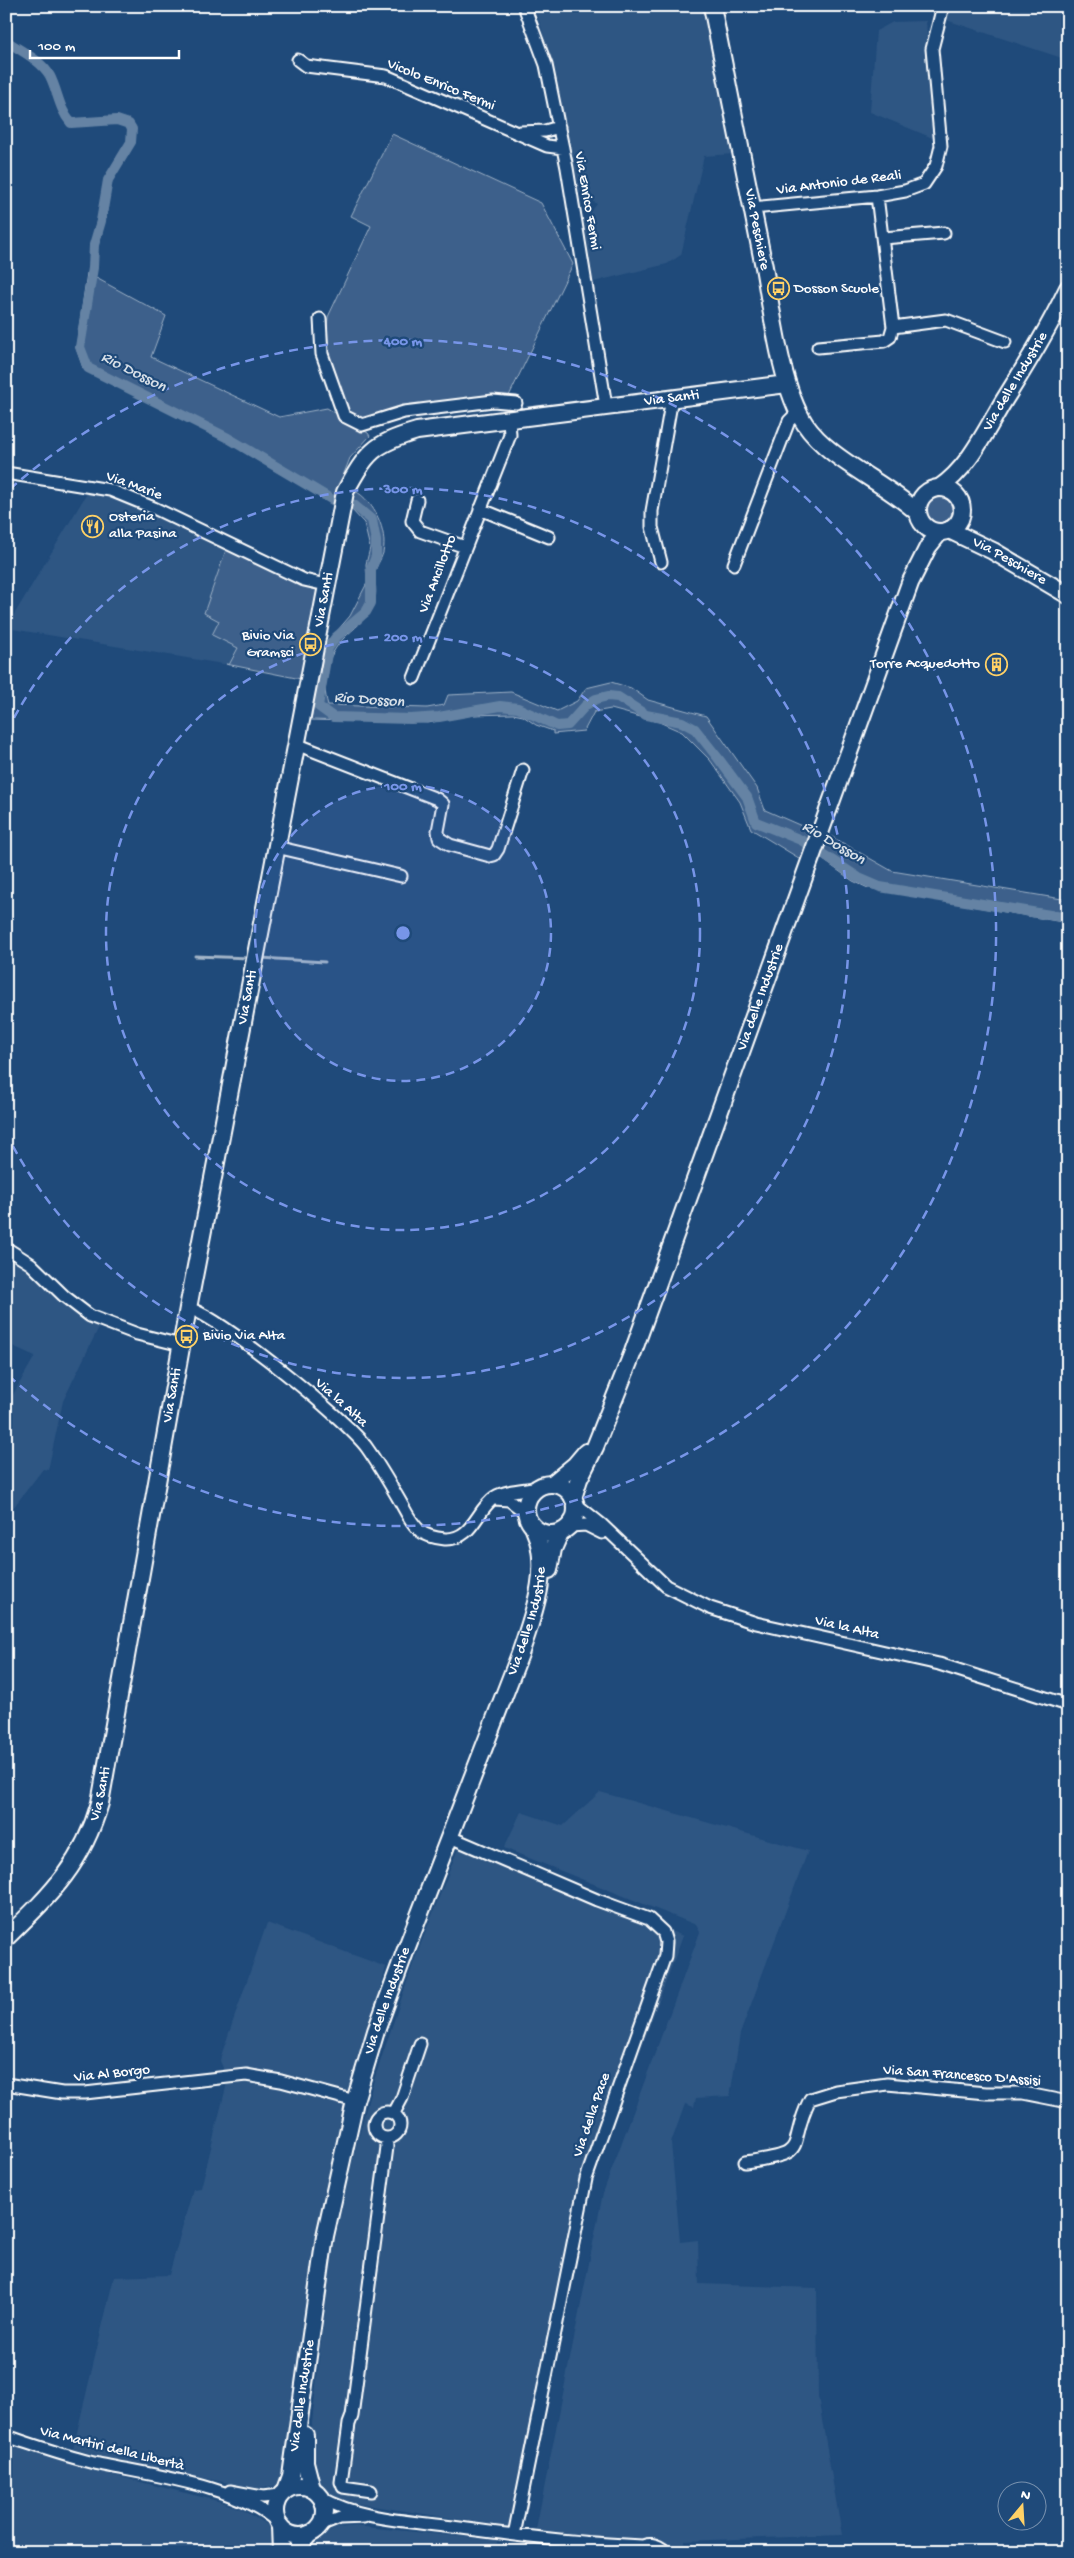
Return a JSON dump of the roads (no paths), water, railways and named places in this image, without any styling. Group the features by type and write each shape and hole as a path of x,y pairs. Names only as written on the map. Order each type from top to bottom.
{"main road":[{"name":"Via Peschiere","path":"712,6 788,384 798,412 806,426 822,443 865,473 920,519"},
{"name":"Via delle Industrie","path":"932,490 954,476 976,447 1036,349 1068,288"},
{"name":"Via Santi","path":"6,1938 47,1898 73,1866 92,1829 110,1749 188,1308 345,492 368,455 388,440 418,431 788,384"},
{"name":"Via delle Industrie","path":"961,508 962,483 976,447"},
{"path":"865,473 892,486 952,492 972,531 993,551"},
{"path":"932,490 918,506 920,519 928,529 944,531 959,521 961,508"},
{"name":"Via delle Industrie","path":"910,584 920,519"},
{"name":"Via Peschiere","path":"944,531 993,551 1068,594"},
{"name":"Via delle Industrie","path":"574,1501 579,1479 610,1412 910,584 928,547 944,531"},
{"name":"Via delle Industrie","path":"545,1486 568,1472 586,1452 610,1412"},
{"path":"545,1486 568,1491 574,1501 574,1519 565,1529 547,1535 534,1529 526,1518 525,1512 528,1497 545,1486"},
{"name":"Via delle Industrie","path":"283,2493 291,2476 325,2236 355,2101 376,2031 520,1654 531,1620 541,1569 541,1548 534,1529"},
{"name":"Via delle Industrie","path":"316,2493 305,2462 305,2434 336,2220 359,2117 380,2044 456,1840 534,1640 544,1604 553,1549 565,1529"},
{"path":"281,2552 279,2525 275,2509 283,2493 301,2486 316,2493 325,2511 315,2530 295,2552"},
{"path":"279,2525 291,2534 315,2530"}],"street":[{"name":"Via Enrico Fermi","path":"524,6 546,65 559,127 606,406"},
{"name":"Via Antonio de Reali","path":"752,208 877,196 917,188 929,178 936,166 941,146 932,49 943,6"},
{"name":"Vicolo Enrico Fermi","path":"298,60 306,66 386,76 547,146 563,148"},
{"name":"Vicolo Enrico Fermi","path":"513,132 545,131 559,127"},
{"path":"818,347 884,340 890,337 893,327 877,196"},
{"path":"883,238 944,233"},
{"path":"320,319 322,354 344,416 356,424 366,424 404,412 493,401 516,403"},
{"path":"893,327 946,320 1005,342"},
{"path":"661,562 652,527 652,511 665,448 671,404 670,398"},
{"path":"734,564 789,421 798,412"},
{"name":"Via Ancillotto","path":"414,678 510,435 509,420"},
{"name":"Via Marie","path":"6,473 110,490 304,580 326,585"},
{"path":"417,500 412,521 420,531 465,547"},
{"path":"480,509 549,537"},
{"path":"296,744 437,799 443,804 438,832 440,838 450,845 490,856 494,855 498,849 524,770"},
{"path":"276,847 401,876"},
{"path":"6,1248 32,1264 64,1296 90,1316 137,1334 182,1345"},
{"name":"Via la Alta","path":"188,1308 208,1316 229,1331 343,1422 366,1446 409,1519 420,1531 429,1536 447,1539 460,1536 472,1526 491,1500"},
{"path":"491,1500 501,1494 545,1486"},
{"path":"491,1500 510,1500 525,1512"},
{"path":"574,1501 601,1524 632,1555"},
{"path":"565,1529 582,1524 596,1529 632,1555"},
{"name":"Via la Alta","path":"632,1555 666,1586 710,1608 756,1623 939,1664 1068,1705"},
{"name":"Via della Pace","path":"456,1840 649,1920 660,1928 666,1942 665,1956 586,2179 514,2535"},
{"path":"394,2113 402,2098 420,2044"},
{"name":"Via Al Borgo","path":"6,2084 62,2093 85,2093 246,2075 281,2081 355,2101"},
{"name":"Via San Francesco D'Assisi","path":"745,2162 778,2158 790,2153 797,2143 810,2099 836,2091 887,2084 986,2093 1023,2092 1068,2102"},
{"path":"382,2112 394,2113 400,2122 399,2130 394,2136 386,2138 376,2132 374,2121 382,2112"},
{"path":"370,2490 343,2487 340,2482 349,2424 352,2416 369,2295 386,2138"},
{"name":"Via Martiri della Libertà","path":"7,2438 88,2461 211,2489 263,2497 283,2493"},
{"name":"Via Martiri della Libertà","path":"211,2489 253,2506 279,2525"},
{"path":"316,2493 331,2503 371,2516 638,2549 656,2545 666,2552"},
{"path":"315,2530 340,2518 371,2516"},
{"path":"608,2544 618,2552"}],"waterway":[{"name":"Rio Dosson","path":"6,41 42,65 50,76 61,106 71,123 117,120 129,124 132,129 131,142 108,180 101,221 94,245 93,268 80,347 88,368 228,438 336,502 354,505 372,520 376,541 376,556 371,569 371,603 366,612 336,637 328,648 318,706 333,717 411,719 439,717 500,706 518,708 557,726 568,725 586,705 596,699 608,696 618,697 646,715 682,722 695,729 747,797 756,822 801,840 859,878 880,887 1068,918"},
{"path":"195,956 250,958"},
{"path":"261,958 325,962"}],"place":[{"name":"Dosson Scuole","path":"778,289"},
{"name":"Osteria alla Pasina","path":"93,526"},
{"name":"Bivio Via Gramsci","path":"310,645"},
{"name":"Torre Acquedotto","path":"996,664"},
{"name":"Bivio Via Alta","path":"187,1336"}]}
